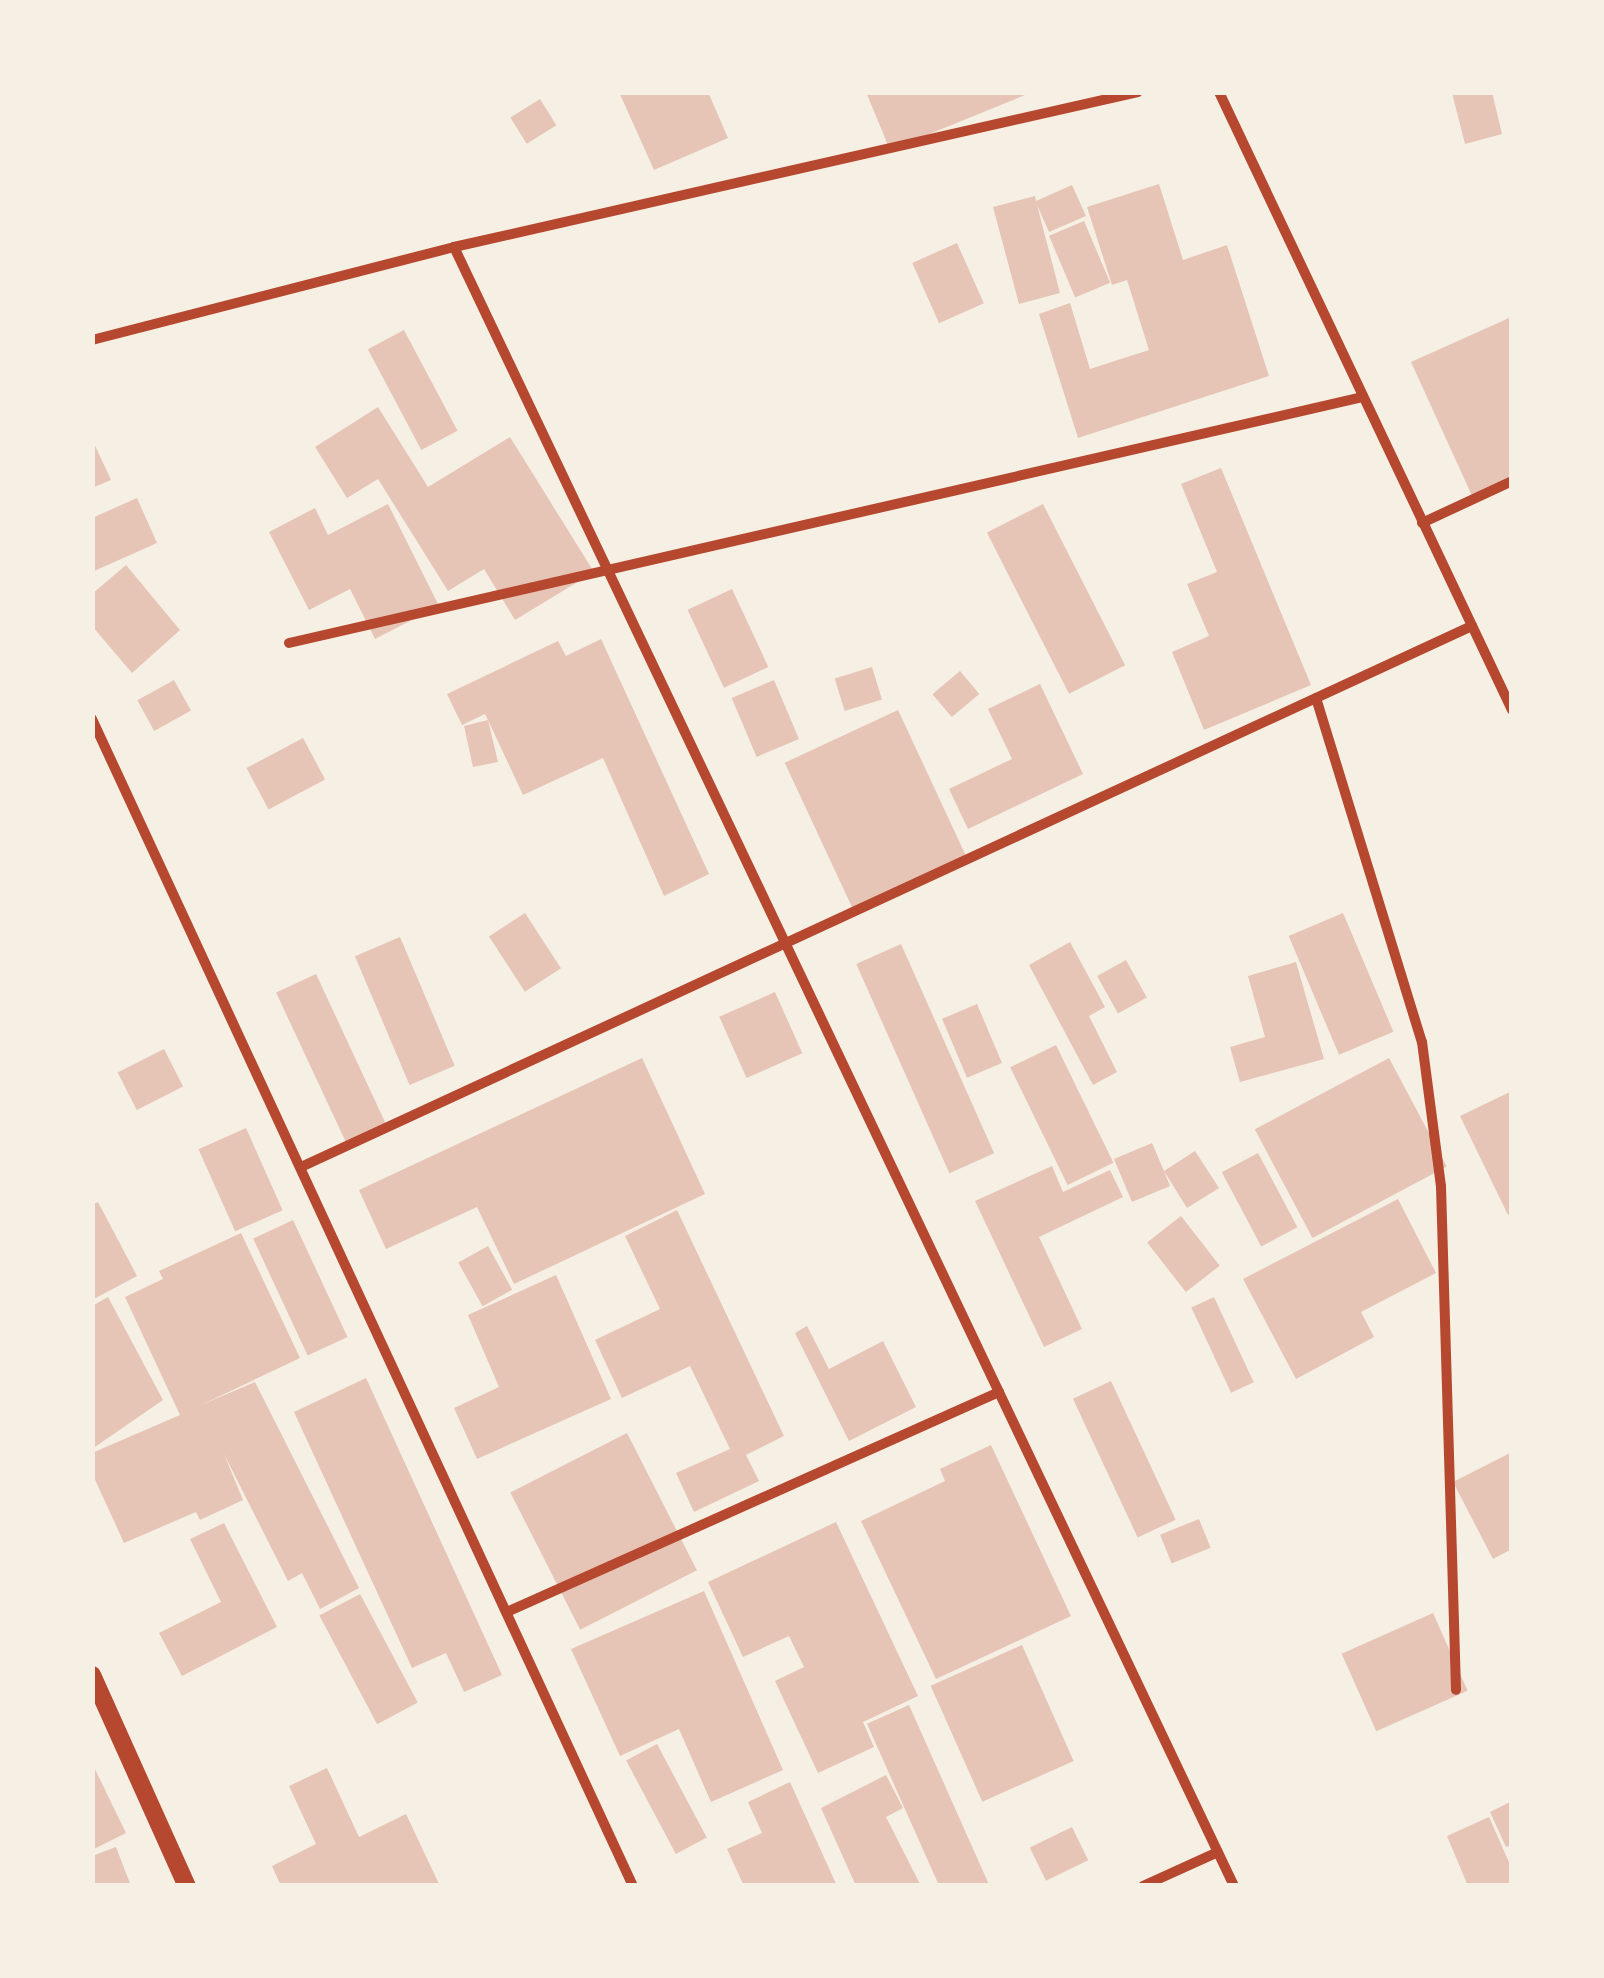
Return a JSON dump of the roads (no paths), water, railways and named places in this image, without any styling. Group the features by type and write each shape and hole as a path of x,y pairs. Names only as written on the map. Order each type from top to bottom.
{"street":[{"path":"92,340 454,247 1138,92"},
{"path":"1219,92 1512,710"},
{"path":"454,247 1234,1886"},
{"path":"289,643 610,574 1363,396"},
{"path":"1422,522 1512,481"},
{"path":"301,1167 1472,626"},
{"path":"1316,698 1422,1042 1441,1188 1456,1690"},
{"path":"92,718 633,1886"},
{"path":"507,1612 999,1392"},
{"path":"92,1675 187,1886"},
{"path":"1142,1886 1218,1852"}]}
